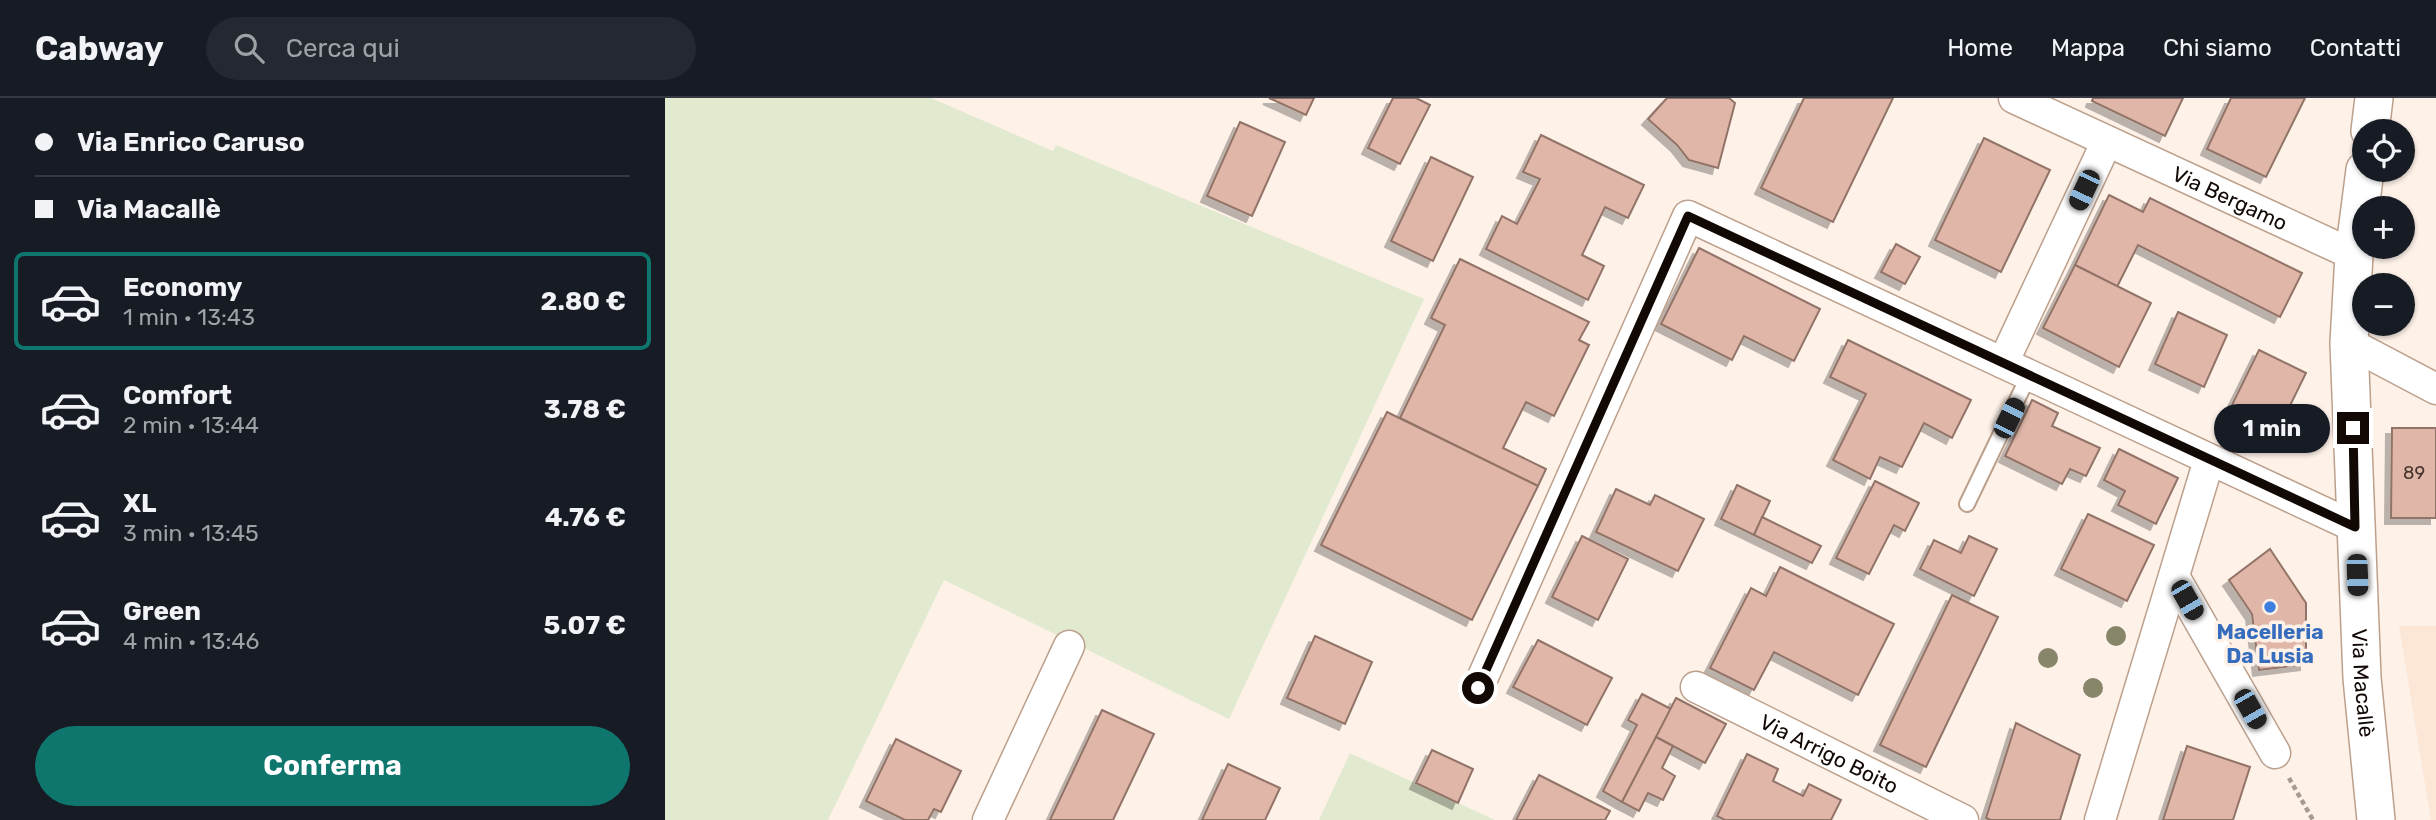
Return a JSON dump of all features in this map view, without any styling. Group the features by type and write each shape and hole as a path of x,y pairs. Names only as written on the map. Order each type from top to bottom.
{"street":[{"name":"Via Bergamo","path":"2014,98 2352,254"},
{"path":"2371,119 2374,98"},
{"path":"2016,369 2107,141"},
{"path":"1478,688 1688,216 2355,527"},
{"name":"Via Macallè","path":"2354,259 2349,343 2355,527 2362,678 2376,820"},
{"path":"2349,343 2436,389"},
{"path":"2100,820 2209,460"},
{"path":"2175,578 2275,753"},
{"path":"988,820 1069,646"},
{"name":"Via Arrigo Boito","path":"1696,687 1963,820"}],"lane":[{"path":"1967,504 2016,369"}],"path":[{"path":"2275,753 2313,820"}],"shaded area":[{"path":"2399,626 2436,626 2436,820 2431,820"}],"green space":[{"path":"665,98 931,98 1053,151 1056,145 1424,299 1229,719 944,580 828,820 665,820"},
{"path":"1350,753 1495,820 1319,820"}],"building":[{"path":"1269,98 1314,98 1306,115"},
{"path":"1393,98 1416,98 1430,105 1400,164 1368,148"},
{"path":"1667,98 1729,98 1735,103 1718,168 1689,160 1677,145 1648,119"},
{"path":"1804,98 1893,98 1833,222 1761,188"},
{"path":"2093,98 2183,98 2165,136 2092,101"},
{"path":"2231,98 2305,98 2266,177 2207,149"},
{"path":"1240,122 1285,142 1252,216 1207,196"},
{"path":"1541,135 1644,185 1628,218 1605,207 1582,255 1604,266 1588,300 1486,249 1502,216 1517,224 1540,179 1523,172"},
{"path":"1984,138 2050,170 2001,272 1935,240"},
{"path":"1431,157 1473,177 1433,261 1391,241"},
{"path":"2109,195 2143,212 2150,198 2302,273 2280,317 2138,245 2117,287 2075,265"},
{"path":"1896,244 1920,257 1905,284 1881,272"},
{"path":"1699,248 1820,309 1794,361 1744,336 1732,360 1661,324"},
{"path":"1460,259 1589,322 1579,340 1589,345 1554,416 1526,402 1503,448 1546,469 1538,486 1400,418 1445,325 1431,318"},
{"path":"2075,265 2151,303 2119,367 2043,328"},
{"path":"2178,312 2227,335 2204,387 2155,364"},
{"path":"1848,340 1971,400 1952,438 1924,423 1902,467 1880,457 1870,479 1833,460 1866,394 1830,377"},
{"path":"2259,350 2306,373 2276,434 2229,411"},
{"path":"2032,400 2058,413 2052,426 2100,448 2086,476 2070,469 2062,484 2005,456"},
{"path":"1387,412 1538,486 1472,620 1321,545"},
{"path":"2392,428 2436,428 2436,518 2391,518"},
{"path":"2119,449 2178,478 2156,524 2118,505 2125,491 2104,480"},
{"path":"1875,481 1919,503 1905,531 1894,525 1869,574 1836,558"},
{"path":"1737,485 1770,501 1754,535 1721,519"},
{"path":"1616,489 1650,505 1655,495 1704,519 1678,571 1596,532"},
{"path":"2088,514 2154,545 2127,601 2061,569"},
{"path":"1762,517 1821,546 1812,563 1754,535"},
{"path":"1582,536 1628,559 1598,620 1552,597"},
{"path":"1969,536 1997,549 1974,596 1920,569 1934,540 1961,553"},
{"path":"2270,549 2306,603 2306,664 2259,670 2252,614 2229,580"},
{"path":"1780,567 1894,624 1858,695 1774,652 1754,690 1710,668 1751,588 1766,596"},
{"path":"1952,595 1998,617 1926,767 1880,745"},
{"path":"1315,636 1372,662 1345,724 1287,698"},
{"path":"1538,640 1612,678 1587,725 1513,687"},
{"path":"1642,694 1671,709 1622,802 1603,791 1637,725 1628,720"},
{"path":"1676,698 1726,724 1705,763 1656,737"},
{"path":"1102,710 1154,734 1113,820 1050,820"},
{"path":"2016,723 2080,755 2060,820 1986,818"},
{"path":"1656,737 1673,746 1662,768 1675,776 1663,800 1648,793 1639,811 1622,802"},
{"path":"896,739 961,771 941,812 934,809 928,820 905,820 866,801"},
{"path":"2187,746 2250,767 2233,820 2163,820"},
{"path":"1432,750 1473,769 1458,803 1416,783"},
{"path":"1747,754 1778,769 1773,781 1803,796 1809,784 1841,800 1831,820 1725,820 1717,816"},
{"path":"1228,764 1280,788 1265,820 1202,820"},
{"path":"1539,775 1610,811 1605,820 1516,820"}],"place":[{"name":"Macelleria Da Lusia","path":"2270,607"}],"route":[{"path":"1478,688 1688,216 2355,527 2353,428"}]}
